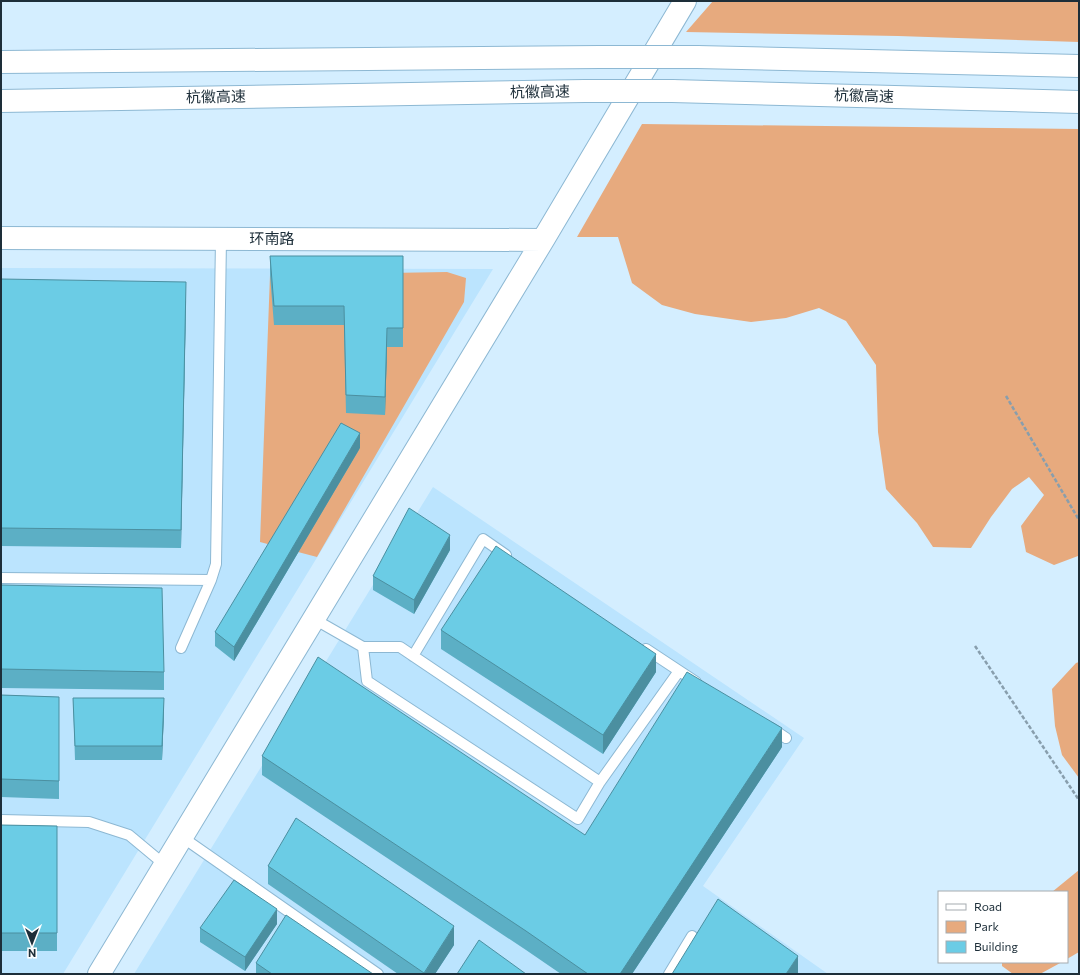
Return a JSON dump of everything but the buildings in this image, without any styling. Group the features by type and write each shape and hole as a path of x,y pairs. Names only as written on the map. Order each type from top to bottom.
{"main road":[{"path":"99,974 543,240 685,1"},
{"path":"1,62 697,57 1079,66"},
{"name":"杭徽高速","path":"1,101 585,91 672,91 1079,102"},
{"name":"环南路","path":"1,238 543,240"}],"lane":[{"path":"181,648 211,580 216,564 222,239"},
{"path":"413,656 483,539 516,561"},
{"path":"1,578 211,580"},
{"path":"314,619 363,647 400,647 600,782"},
{"path":"640,644 705,688"},
{"path":"363,647 367,681 578,819 600,782 679,671"},
{"path":"759,721 786,738"},
{"path":"1,820 90,822 129,835 165,866"},
{"path":"182,837 378,974"},
{"path":"669,974 692,936"}],"path":[{"path":"1006,396 1079,520"},
{"path":"975,646 1079,800"}],"shaded area":[{"path":"1,268 493,269 63,974 1,974"},
{"path":"433,487 804,738 703,886 828,974 134,974"}],"green space":[{"path":"713,1 1079,1 1079,42 898,36 686,32"},
{"path":"642,124 1079,129 1079,557 1078,556 1054,565 1026,552 1021,526 1044,495 1029,477 1012,489 991,517 971,548 933,547 917,523 886,489 878,432 876,365 846,321 819,308 786,318 751,322 695,314 662,305 632,283 618,237 577,237"},
{"path":"447,272 466,278 464,302 317,557 260,542 270,275"},
{"path":"1079,662 1079,778 1062,755 1055,726 1052,689 1076,663"},
{"path":"1079,870 1079,952 1068,958 1068,891 1053,891"},
{"path":"1002,963 1060,963 1040,974 1013,974 1002,966"}]}
